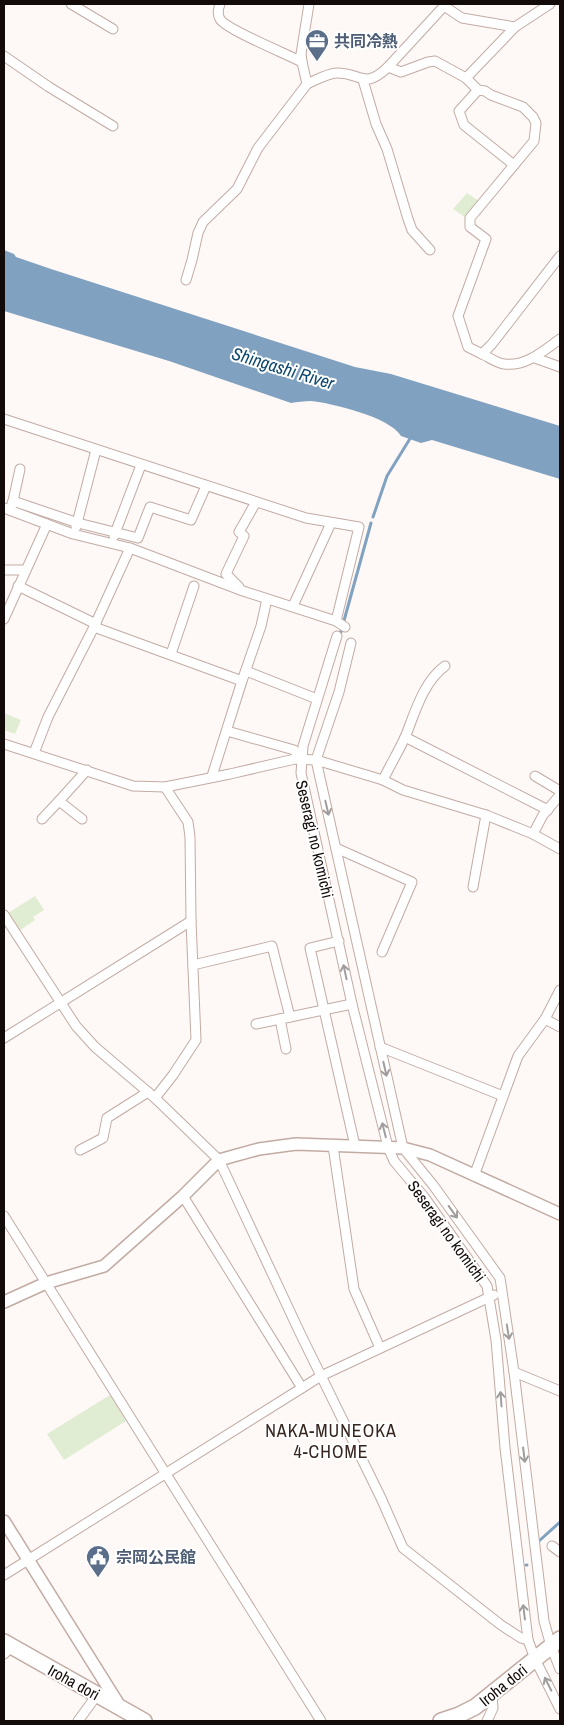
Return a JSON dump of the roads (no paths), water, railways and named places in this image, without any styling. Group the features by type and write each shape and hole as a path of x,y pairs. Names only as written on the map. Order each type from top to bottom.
{"main road":[{"name":"Iroha dori","path":"6,1648 144,1721"},
{"name":"Iroha dori","path":"441,1721 469,1710 492,1695 547,1650"}],"street":[{"path":"71,4 114,28"},
{"path":"220,4 218,14 222,22 244,35 302,62"},
{"path":"307,84 301,54 309,4"},
{"path":"466,78 515,27 550,4"},
{"path":"186,280 198,233 203,222 237,189 258,148 307,84 336,73 363,80 379,75 445,5 462,18 515,27"},
{"path":"4,56 113,126"},
{"path":"388,67 401,72 435,61 466,78 478,90 485,90 491,95 523,107 533,117 536,123 534,141 470,218 470,227 486,239 458,316 468,347 502,364 515,364 535,358 560,339"},
{"path":"363,80 412,230 430,250"},
{"path":"478,90 459,111 464,125 514,165"},
{"path":"482,354 492,344 560,256"},
{"path":"535,358 560,367"},
{"path":"4,419 306,518 359,527 336,621"},
{"path":"73,534 78,523 96,450"},
{"path":"112,543 142,465"},
{"path":"9,506 20,469"},
{"path":"9,506 138,538 150,507 191,520 206,486"},
{"path":"243,591 226,574 244,536 239,532 256,502"},
{"path":"9,506 73,534 130,548 243,591 336,621 345,627"},
{"path":"292,606 331,523"},
{"path":"4,620 47,524"},
{"path":"34,753 48,717 95,625 130,548"},
{"path":"4,570 25,570"},
{"path":"18,586 95,625 242,681"},
{"path":"171,654 194,586"},
{"path":"212,776 261,626 267,599"},
{"name":"Seseragi no komichi","path":"337,636 303,746 301,773 352,1004 395,1147 433,1185 499,1276 494,1295 496,1340 505,1448 528,1640 547,1650 560,1669"},
{"path":"316,760 339,692 351,643"},
{"path":"383,780 434,674 445,666"},
{"path":"246,671 317,699"},
{"path":"227,731 294,750 301,759"},
{"path":"405,736 548,810"},
{"path":"4,744 133,786 165,787 295,759 316,760 383,780 403,790 486,815 533,834 560,849"},
{"name":"Seseragi no komichi","path":"316,760 380,1047 395,1147 394,1161 426,1198 494,1295 514,1372 547,1650 560,1709"},
{"path":"42,819 86,770"},
{"path":"533,834 543,815 560,793 535,776"},
{"path":"80,1150 103,1138 107,1118 151,1095 173,1075 196,1040 191,921 191,858 188,822 165,787"},
{"path":"59,801 82,819"},
{"path":"473,887 486,815"},
{"path":"336,848 412,882 382,952"},
{"path":"4,915 76,1026 96,1048 151,1095 219,1160 381,1498 403,1548 500,1625 521,1638 528,1640"},
{"path":"4,1038 191,921"},
{"path":"338,941 310,948 355,1146"},
{"path":"193,965 272,946 290,1017"},
{"path":"474,1176 518,1056 545,1019 560,990"},
{"path":"256,1024 352,1004"},
{"path":"280,1019 286,1049"},
{"path":"545,1019 560,1027"},
{"path":"380,1047 503,1096"},
{"path":"4,1302 46,1283 104,1266 183,1196 219,1160 259,1149 288,1145 395,1147 430,1155 560,1214"},
{"path":"333,1146 354,1289 380,1348"},
{"path":"183,1196 302,1388"},
{"path":"4,1216 321,1721"},
{"path":"4,1575 321,1376 494,1295"},
{"path":"514,1372 560,1391"},
{"path":"4,1521 121,1709"},
{"path":"552,1546 560,1552"},
{"path":"78,1721 97,1695"},
{"path":"487,1721 493,1708 492,1695"}],"water":[{"name":"Shingashi River","path":"4,250 14,254 16,257 51,269 355,367 391,374 560,426 560,479 432,440 421,443 401,436 395,429 385,423 359,412 311,401 291,403 169,361 4,311"}],"waterway":[{"path":"373,517 387,476 411,437"},
{"path":"340,635 371,523"},
{"path":"539,1541 560,1522"}],"place":[{"name":"共同冷熱","path":"317,62"},
{"name":"宗岡公民館","path":"98,1578"}],"district":[{"name":"NAKA-MUNEOKA 4-CHOME","path":"331,1440"}]}
